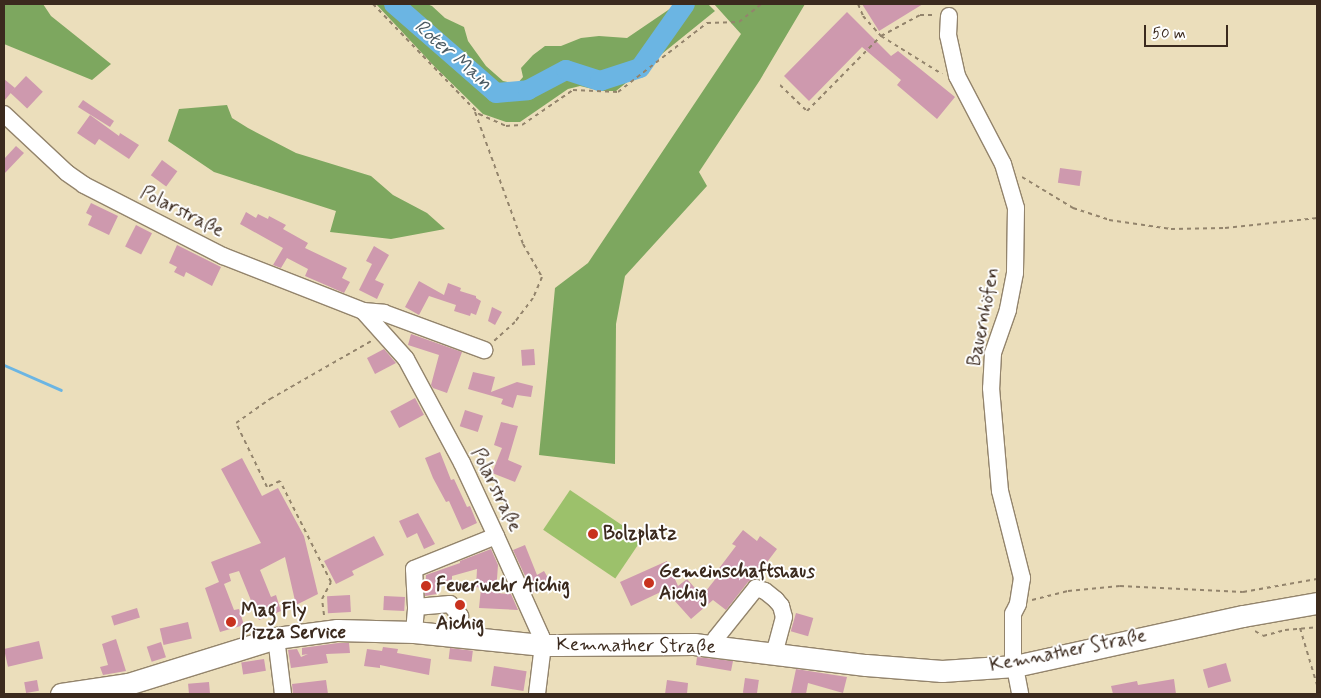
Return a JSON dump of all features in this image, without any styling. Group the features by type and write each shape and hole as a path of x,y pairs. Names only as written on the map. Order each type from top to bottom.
{"main road":[{"name":"Kemnather Straße","path":"61,694 128,684 276,638 326,631 414,632 542,645 694,644 866,665 942,671 1015,666 1243,616 1317,603"}],"street":[{"name":"Bauernhöfen","path":"948,16 948,35 957,76 1003,164 1016,208 1015,272 1008,310 993,353 991,388 1000,491 1022,578 1018,604 1013,614 1015,666 1020,694"},
{"name":"Polarstraße","path":"4,114 67,173 84,185 223,256 364,311 384,313 484,350"},
{"name":"Polarstraße","path":"364,311 406,359 462,463 541,636 542,645"},
{"path":"414,632 416,608 414,569 496,536"},
{"path":"714,646 716,638 756,588 765,591 776,600 784,616 776,646 772,653"},
{"path":"416,608 450,604 460,616 457,636"},
{"path":"276,638 283,694"},
{"path":"537,694 542,645"}],"path":[{"path":"373,4 474,110 506,126 522,125 573,90 618,92 707,24 739,22 761,4"},
{"path":"858,4 863,16 880,36 947,77 957,76"},
{"path":"780,85 807,111 880,36 920,15 948,16"},
{"path":"474,110 523,244 542,277 533,298 515,322 484,350"},
{"path":"1003,164 1038,189 1073,208 1109,220 1171,229 1225,228 1317,218"},
{"path":"326,631 322,599 330,582 280,481 267,487 236,423 270,399 383,334"},
{"path":"1018,604 1068,591 1120,586 1243,592 1317,579"},
{"path":"1300,628 1317,685"}],"green space":[{"path":"4,4 43,4 51,16 111,64 92,80 4,44"},
{"path":"376,4 427,4 432,6 445,18 464,27 468,41 486,66 503,81 517,84 523,77 521,68 545,46 561,46 581,38 599,36 627,38 677,4 708,4 715,11 616,91 601,91 580,86 568,89 520,122 506,122 483,114 435,67"},
{"path":"714,4 805,4 760,80 699,172 707,186 625,276 616,324 615,464 539,455 555,288 588,263 741,34"},
{"path":"227,105 232,118 248,128 296,153 371,176 393,195 427,213 445,229 391,239 330,232 336,211 214,172 168,141 179,109"},
{"name":"Bolzplatz","path":"570,490 642,539 615,578 543,530"}],"building":[{"path":"862,4 923,4 879,31"},
{"path":"847,12 891,56 898,51 955,97 937,119 897,85 901,80 862,47 809,101 784,76"},
{"path":"26,76 43,92 27,109 10,93"},
{"path":"4,79 15,88 4,101"},
{"path":"83,100 114,121 110,127 78,107"},
{"path":"90,115 119,136 120,133 139,145 129,159 99,139 95,145 77,133"},
{"path":"16,146 24,153 4,174 4,159"},
{"path":"162,160 177,171 166,187 151,175"},
{"path":"1060,168 1082,171 1080,186 1058,183"},
{"path":"91,203 118,216 109,235 88,225 92,216 86,213"},
{"path":"246,212 256,218 258,214 268,219 269,216 286,225 283,229 308,243 305,248 347,268 342,278 350,282 344,293 305,276 308,269 287,258 281,268 273,265 283,248 240,224"},
{"path":"136,225 152,233 141,255 125,246"},
{"path":"177,245 221,267 212,286 186,272 184,277 174,272 177,267 169,263"},
{"path":"374,246 389,255 375,280 384,284 377,299 359,290 372,264 366,261"},
{"path":"419,281 444,295 448,283 461,288 460,291 476,296 481,301 476,315 471,313 470,316 454,311 456,305 429,296 419,315 405,307"},
{"path":"492,307 502,312 495,325 488,321"},
{"path":"411,334 462,352 447,393 433,388 431,385 439,355 408,345"},
{"path":"384,349 396,363 375,374 367,358"},
{"path":"534,349 535,365 522,366 521,350"},
{"path":"473,372 495,377 491,392 517,382 533,386 531,397 517,395 513,408 501,404 503,399 468,389"},
{"path":"415,398 424,415 399,428 390,411"},
{"path":"465,410 483,416 478,432 460,426"},
{"path":"501,422 518,426 508,460 522,466 515,482 492,473 502,448 494,445"},
{"path":"440,452 451,480 454,479 467,507 470,506 477,523 462,530 449,501 446,502 433,478 425,458"},
{"path":"242,458 262,496 278,488 304,536 318,594 296,605 285,557 260,570 271,597 276,595 281,611 259,620 239,571 229,574 231,581 224,584 234,610 239,609 244,625 220,632 205,588 219,582 211,562 261,543 221,469"},
{"path":"418,513 435,544 424,549 417,533 407,538 399,521"},
{"path":"743,530 757,541 760,536 777,549 755,578 748,582 726,610 713,600 691,619 665,590 631,606 620,582 667,561 678,586 687,579 702,596 717,577 714,575 736,546 732,544"},
{"path":"374,536 384,555 352,571 354,575 336,584 324,561"},
{"path":"525,545 537,575 544,571 551,583 533,593 513,550"},
{"path":"491,549 498,565 496,593 511,594 518,610 479,608 481,588 476,587 477,569 452,576 452,580 435,583 437,594 425,596 426,575"},
{"path":"350,595 351,612 328,613 327,596"},
{"path":"384,596 405,597 404,611 383,610"},
{"path":"137,608 140,618 114,625 111,616"},
{"path":"796,613 813,618 808,636 791,631"},
{"path":"188,622 192,639 164,645 160,629"},
{"path":"116,639 126,671 103,675 100,667 108,665 102,644"},
{"path":"39,641 43,659 8,667 4,649"},
{"path":"161,642 166,657 152,662 147,647"},
{"path":"349,643 350,653 326,654 328,663 291,668 288,650 297,649 301,657 308,654 302,655 302,648"},
{"path":"383,647 398,649 397,653 431,659 429,675 380,665 380,668 364,666 367,649 382,651"},
{"path":"450,648 473,651 471,662 449,659"},
{"path":"697,657 733,661 731,671 696,665"},
{"path":"264,659 266,671 243,674 241,663"},
{"path":"1226,663 1231,681 1208,688 1203,670"},
{"path":"494,666 527,671 523,691 491,686"},
{"path":"796,669 847,677 843,693 808,683 806,694 791,693"},
{"path":"745,678 759,680 757,694 743,693"},
{"path":"1174,679 1176,694 1113,694 1111,686 1137,681 1138,685"},
{"path":"37,680 39,691 26,693 24,682"},
{"path":"326,680 328,694 293,694 292,684"},
{"path":"667,680 688,683 687,694 665,694"},
{"path":"209,682 210,694 189,694 188,684"}],"waterway":[{"name":"Roter Main","path":"394,4 496,93 528,90 566,70 600,81 640,68 685,4"},
{"path":"4,365 61,390"}],"place":[{"name":"Bolzplatz","path":"593,534"},
{"name":"Gemeinschaftshaus Aichig","path":"649,583"},
{"name":"Feuerwehr Aichig","path":"426,586"},
{"name":"Aichig","path":"460,605"},
{"name":"Mag Fly Pizza Service","path":"231,622"}]}
